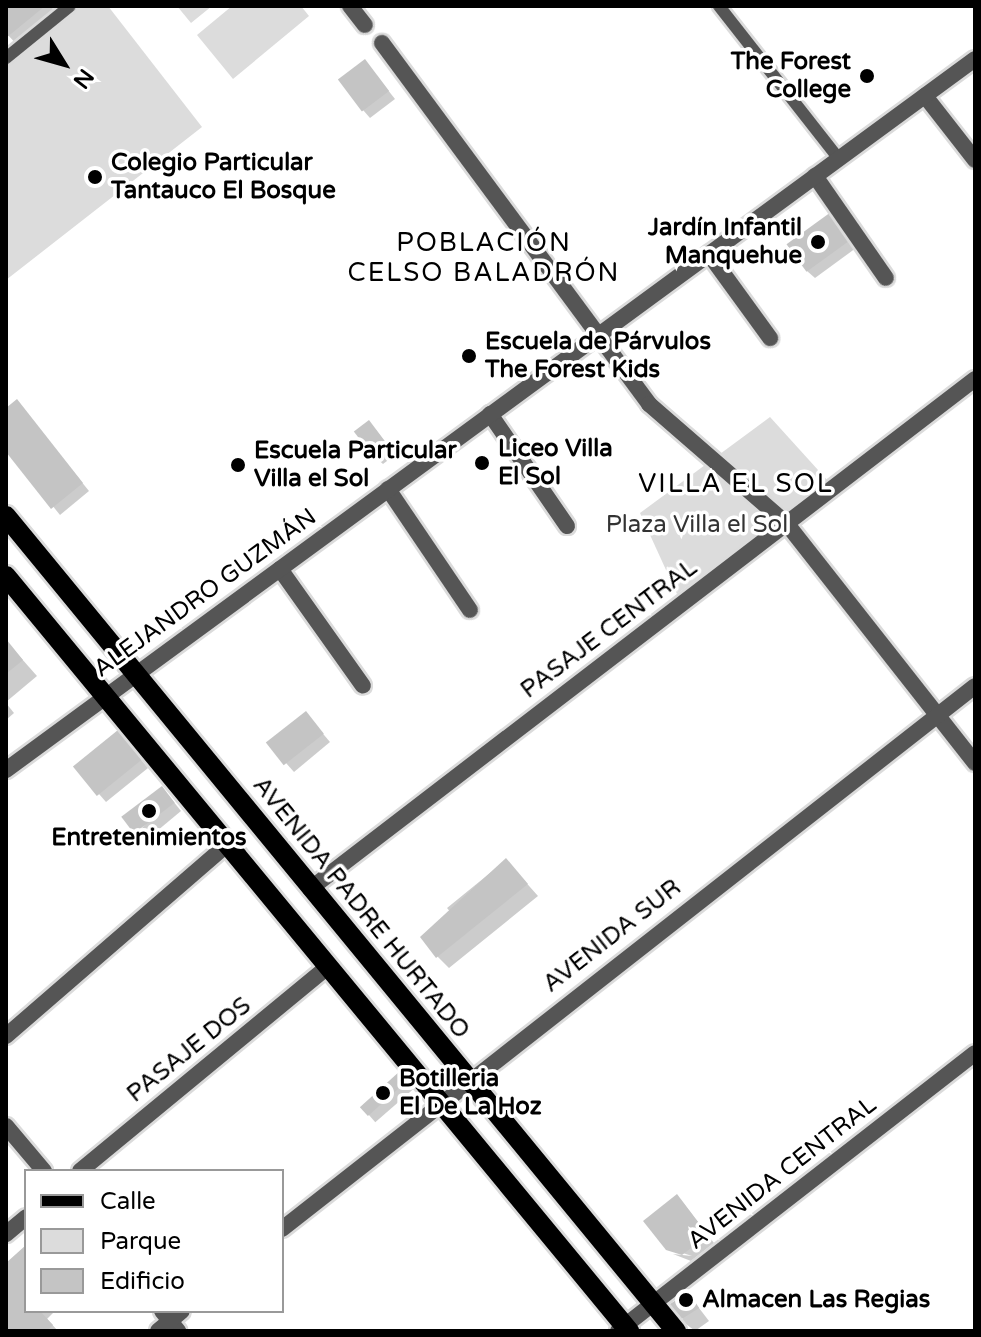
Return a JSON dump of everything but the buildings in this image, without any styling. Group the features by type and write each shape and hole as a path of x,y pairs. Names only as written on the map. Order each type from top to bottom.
{"main road":[{"name":"AVENIDA PADRE HURTADO","path":"6,516 676,1331"},
{"path":"6,576 624,1329"}],"street":[{"path":"350,6 365,25"},
{"path":"382,43 665,422 787,524 975,763"},
{"name":"ALEJANDRO GUZMÁN","path":"6,770 975,59"},
{"path":"925,96 975,160"},
{"path":"815,176 886,278"},
{"path":"709,254 770,338"},
{"name":"PASAJE CENTRAL","path":"310,889 975,379"},
{"path":"490,414 567,526"},
{"path":"388,489 470,610"},
{"path":"280,569 363,686"},
{"name":"AVENIDA SUR","path":"284,1227 466,1078 975,686"},
{"path":"6,1036 228,844"},
{"name":"PASAJE DOS","path":"82,1169 329,966"},
{"name":"AVENIDA CENTRAL","path":"624,1329 975,1053"},
{"path":"6,1126 42,1169"},
{"path":"6,1234 24,1219"}],"lane":[{"path":"6,58 70,6"},
{"path":"719,6 839,159"}],"green space":[{"path":"78,6 108,6 202,127 6,280 6,62"},
{"path":"177,6 212,6 191,23"},
{"path":"232,6 301,6 309,16 233,79 197,35"},
{"name":"Plaza Villa el Sol","path":"770,417 828,481 677,594 640,513"}],"place":[{"name":"The Forest College","path":"867,76"},
{"name":"Colegio Particular Tantauco El Bosque","path":"95,177"},
{"name":"Jardín Infantil Manquehue","path":"818,242"},
{"name":"Escuela de Párvulos The Forest Kids","path":"469,356"},
{"name":"Liceo Villa El Sol","path":"482,463"},
{"name":"Escuela Particular Villa el Sol","path":"238,465"},
{"name":"Entretenimientos","path":"149,811"},
{"name":"Botilleria El De La Hoz","path":"383,1093"},
{"name":"Almacen Las Regias","path":"686,1300"}],"district":[{"name":"POBLACIÓN CELSO BALADRÓN","path":"484,258"},
{"name":"VILLA EL SOL","path":"736,484"}]}
